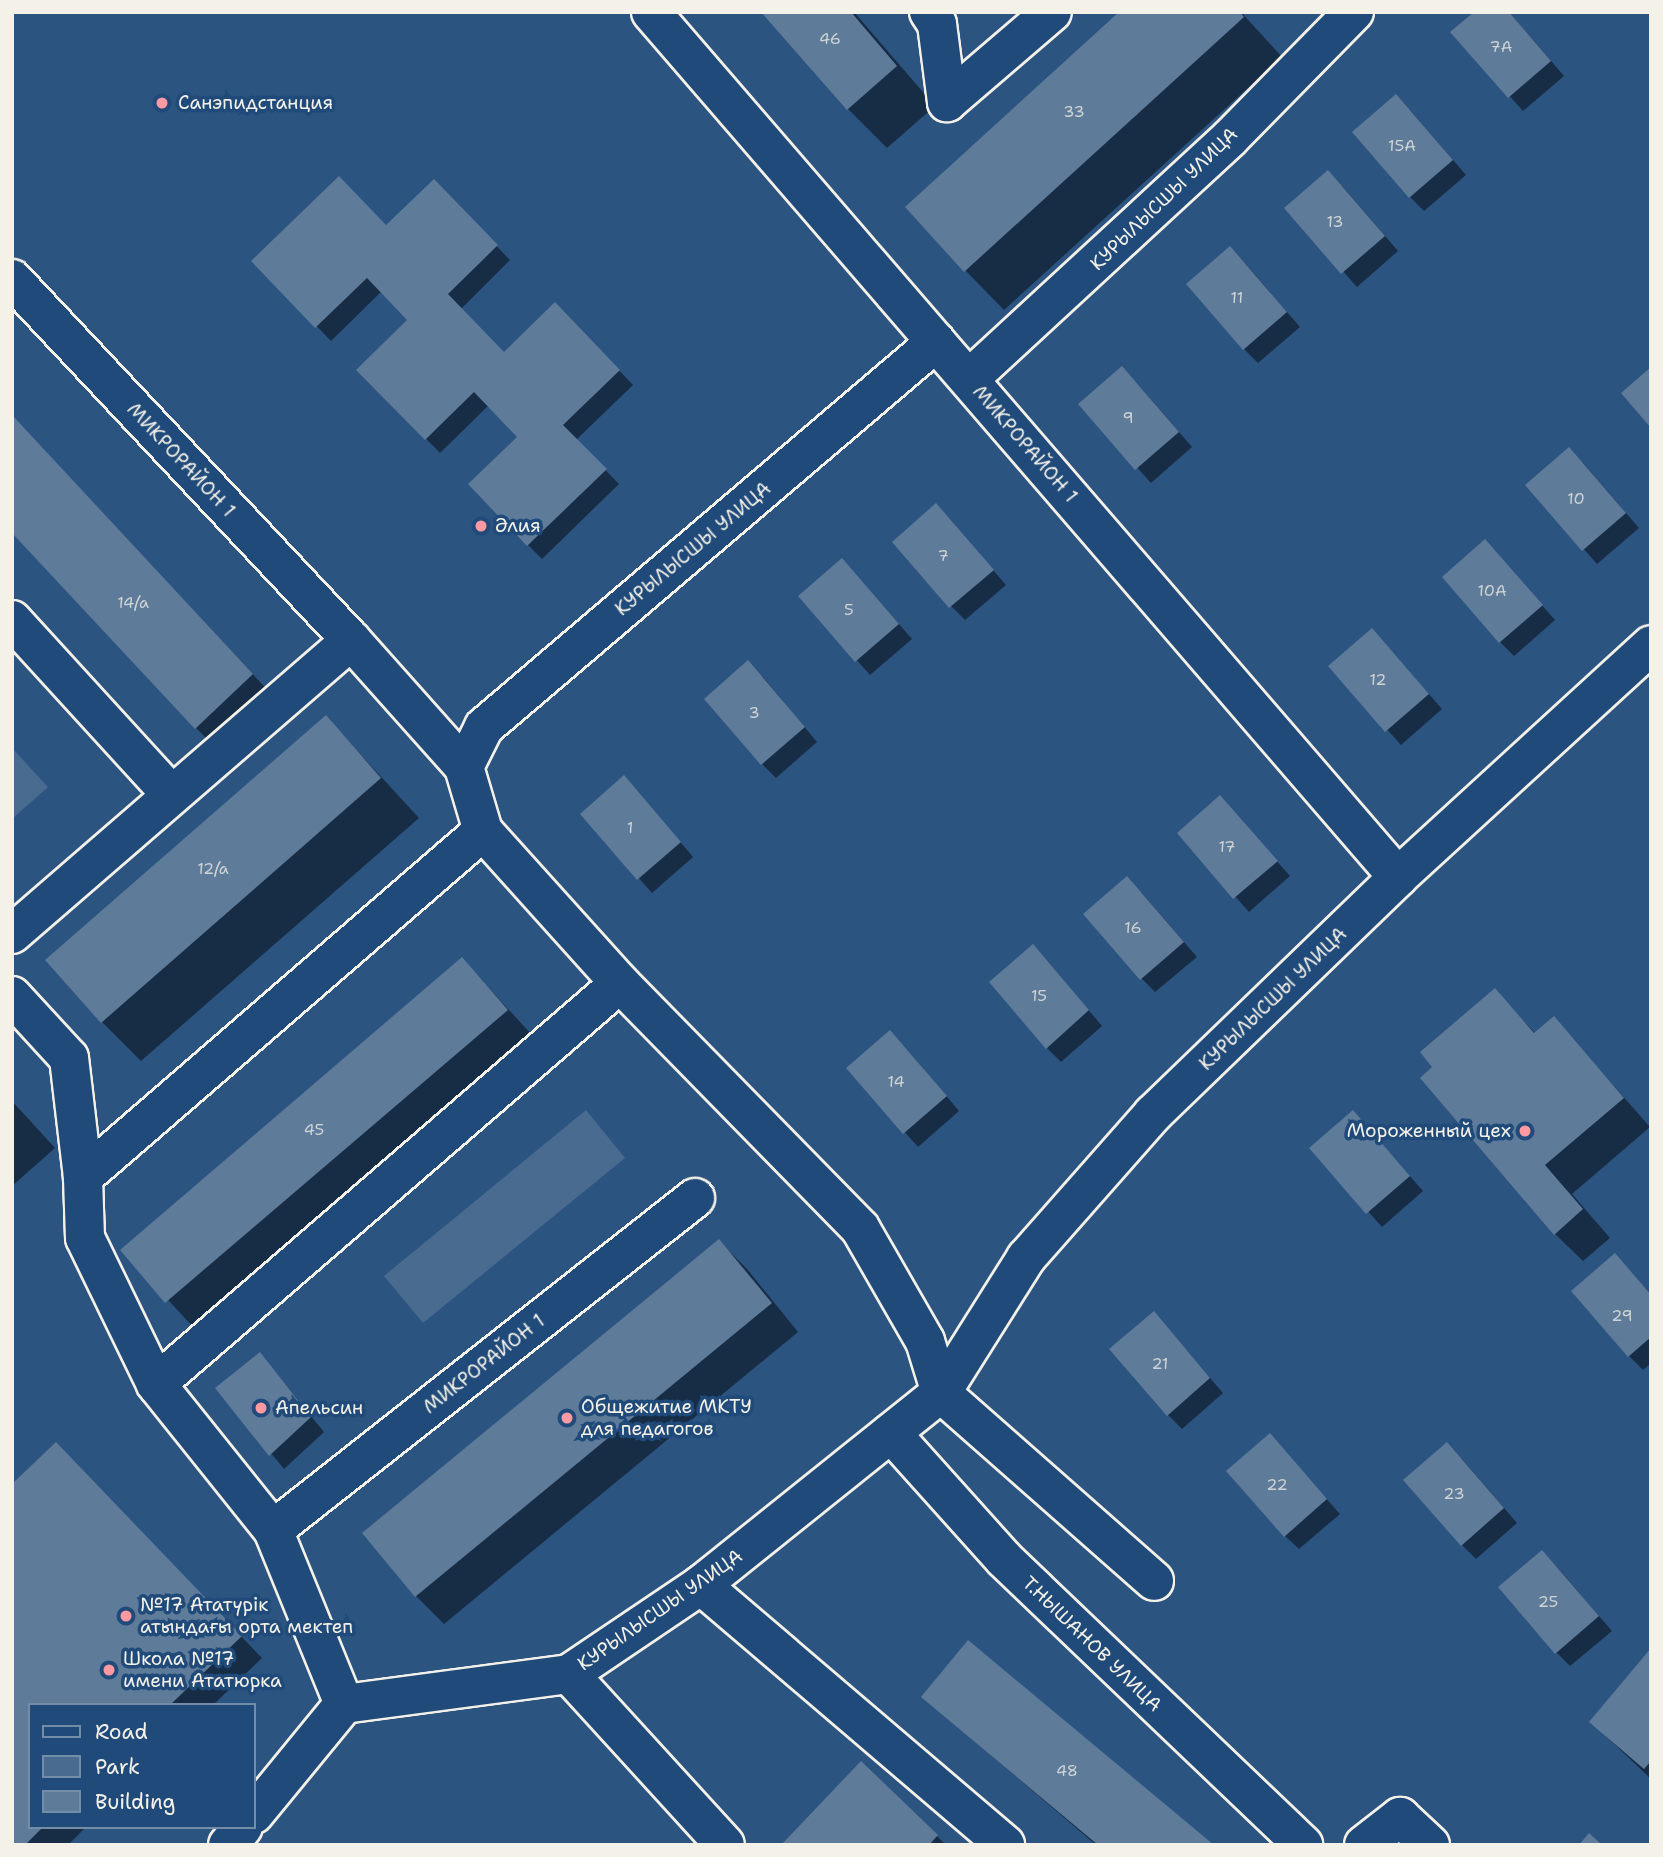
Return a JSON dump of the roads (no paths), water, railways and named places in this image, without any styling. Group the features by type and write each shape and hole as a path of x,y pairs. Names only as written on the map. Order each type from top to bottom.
{"street":[{"name":"МИКРОРАЙОН 1","path":"651,12 1398,877"},
{"path":"929,12 937,24 947,102 1052,12"},
{"name":"КУРЫЛЫСШЫ УЛИЦА","path":"969,379 1210,156 1354,12"},
{"name":"МИКРОРАЙОН 1","path":"12,279 351,640 464,767"},
{"name":"КУРЫЛЫСШЫ УЛИЦА","path":"464,767 484,727 936,342"},
{"path":"12,620 171,794"},
{"path":"12,934 351,640"},
{"name":"КУРЫЛЫСШЫ УЛИЦА","path":"344,1704 569,1674 701,1585 941,1393 1026,1258 1153,1114 1398,877 1651,645"},
{"path":"464,767 483,831 620,984 860,1228 925,1340 941,1393 1154,1581"},
{"path":"83,1177 483,831"},
{"path":"156,1384 620,984"},
{"path":"12,996 69,1058 83,1177 85,1238 156,1384 273,1530 344,1704 256,1812"},
{"name":"МИКРОРАЙОН 1","path":"273,1530 695,1198"},
{"name":"Т.НЫШАНОВ УЛИЦА","path":"891,1433 1004,1559 1303,1845"},
{"path":"701,1585 1005,1845"},
{"path":"569,1674 724,1845"},
{"path":"1364,1845 1400,1817 1430,1845"},
{"path":"228,1845 241,1829"}],"place":[{"name":"Санэпидстанция","path":"162,103"},
{"name":"Әлия","path":"481,526"},
{"name":"Мороженный цех","path":"1525,1131"},
{"name":"Апельсин","path":"261,1408"},
{"name":"Общежитие МКТУ для педагогов","path":"567,1418"},
{"name":"№17 Ататүрік атындағы орта мектеп","path":"126,1616"},
{"name":"Школа №17 имени Ататюрка","path":"109,1670"}]}
